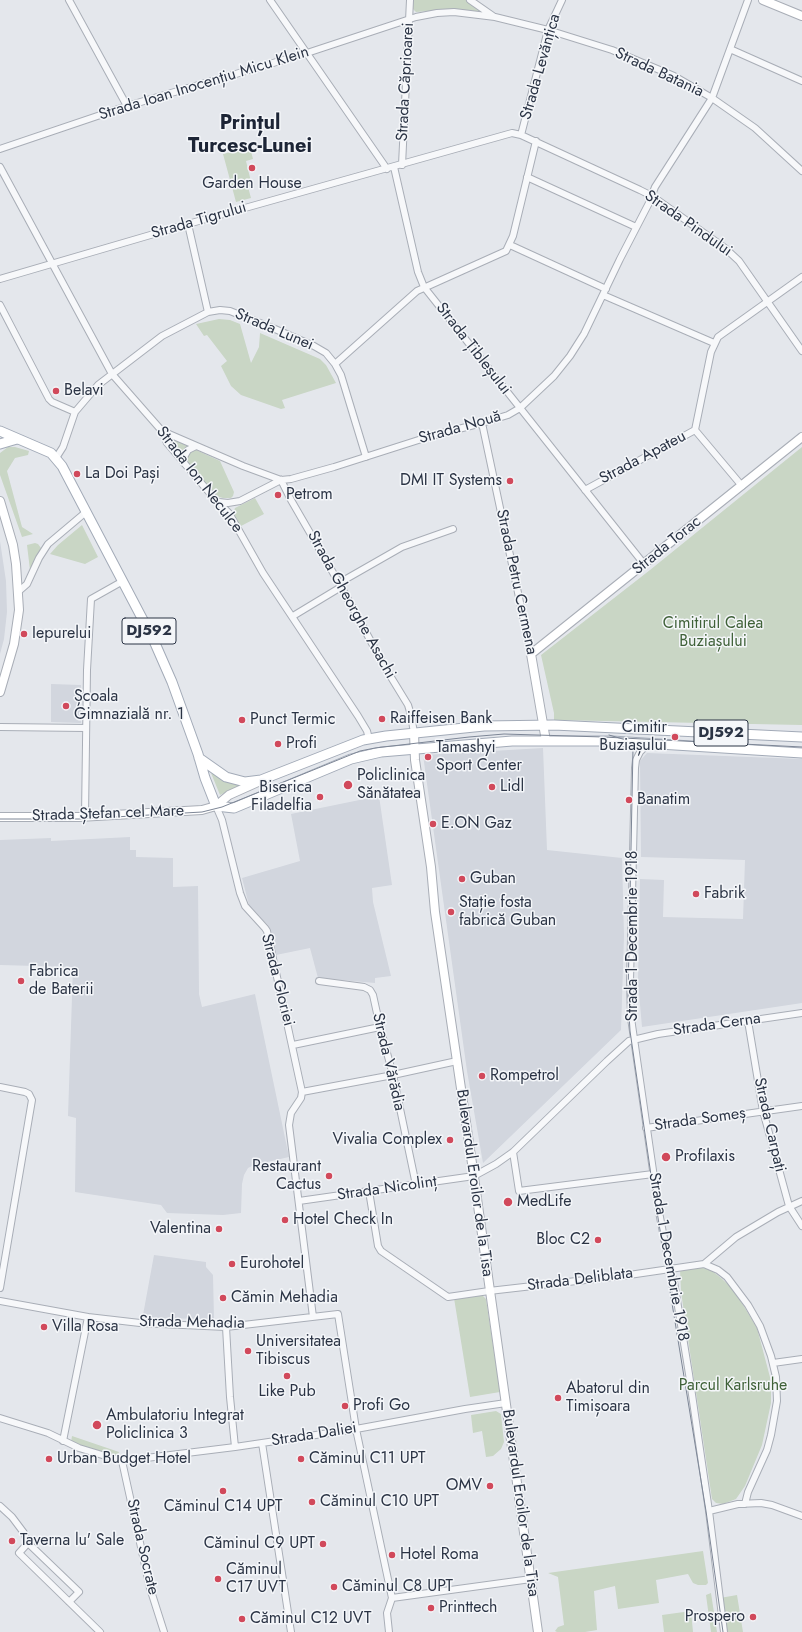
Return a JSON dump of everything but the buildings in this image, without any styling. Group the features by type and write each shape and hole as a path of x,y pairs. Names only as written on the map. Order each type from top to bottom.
{"main road":[{"name":"DJ592","path":"0,431 44,449 56,458 154,641 172,682 216,806"},
{"path":"0,444 17,439"},
{"name":"Strada Ștefan cel Mare","path":"261,780 352,744 369,739 484,726 542,725 802,737"},
{"name":"Strada Ștefan cel Mare","path":"216,806 234,808 296,781 361,756 381,752 512,741 612,741 651,744"},
{"name":"DJ592","path":"651,744 802,753"},
{"name":"DJ592","path":"199,758 219,773 235,781 245,782 261,780"}],"street":[{"path":"69,0 127,106"},
{"path":"270,0 387,169"},
{"name":"Strada Căprioarei","path":"402,165 410,0"},
{"name":"Strada Batania","path":"470,0 495,17"},
{"name":"Strada Levănțica","path":"521,135 548,30 562,0"},
{"name":"Strada Nouă","path":"281,480 291,479 431,436 508,415 520,408 546,386 570,356 584,334 652,196 655,187 712,98 748,0"},
{"path":"763,0 802,16"},
{"name":"Strada Batania","path":"408,19 437,13 454,12 495,17 548,30 612,50 638,60 674,76 712,98 755,128 802,171"},
{"name":"Strada Ioan Inocențiu Micu Klein","path":"0,149 127,106 306,53 408,19"},
{"path":"730,49 802,81"},
{"name":"Strada Tigrului","path":"0,279 188,224 512,133 536,141"},
{"path":"335,364 417,291 506,251 510,244 536,141"},
{"name":"Strada Pindului","path":"536,141 652,196 732,253 802,351"},
{"name":"Strada Ion Neculce","path":"0,167 112,374 162,431 168,443 184,463 229,513 263,573 358,716 367,731 369,739"},
{"name":"Strada Țibleșului","path":"394,167 418,272 424,287 644,564"},
{"path":"527,176 636,227"},
{"path":"188,224 208,312"},
{"path":"510,244 606,289"},
{"path":"603,295 714,343 718,337 802,277"},
{"path":"0,305 49,399 52,402 75,412"},
{"name":"Strada Lunei","path":"56,458 63,447 75,412 98,385 162,336 208,312 220,310 230,312 308,343 326,353 335,364 344,385 366,457"},
{"name":"Strada Apateu","path":"585,490 695,430 714,343"},
{"name":"Strada Petru Cermena","path":"482,423 531,654 542,725 546,741"},
{"path":"695,430 742,486"},
{"path":"162,431 281,480"},
{"name":"Strada Torac","path":"531,654 802,437"},
{"path":"184,463 184,457 188,450 196,446"},
{"path":"219,502 235,502 255,495 281,480"},
{"name":"Strada Gheorghe Asachi","path":"281,480 290,500 408,705 414,733"},
{"path":"0,501 13,545 19,591 19,610 14,644 0,692"},
{"path":"229,513 231,506 235,502"},
{"path":"19,591 27,584 39,558 48,544 86,512"},
{"path":"293,616 402,547 453,528"},
{"path":"85,816 86,728 91,599 123,581"},
{"path":"0,727 86,728"},
{"name":"Bulevardul Eroilor de la Tisa","path":"414,733 431,867 435,912 474,1176 538,1632"},
{"name":"Strada 1 Decembrie 1918","path":"651,744 646,746 640,752 636,760 635,768 630,1004 633,1040 653,1174 670,1269 674,1282 709,1511 724,1632"},
{"name":"Strada Ștefan cel Mare","path":"0,817 85,816 191,811 216,806 228,795 261,780"},
{"name":"Strada Gloriei","path":"216,806 222,820 240,893 245,905 267,931 302,1092"},
{"name":"Strada Vărădia","path":"318,981 359,985 367,988 373,995 393,1075 416,1185"},
{"name":"Strada Cerna","path":"633,1040 658,1034 802,1013"},
{"name":"Strada Carpați","path":"748,1021 763,1111 789,1206 802,1226"},
{"path":"293,1045 380,1027"},
{"name":"Strada Nicolinț","path":"300,1201 474,1176 496,1164 513,1152 619,1049 633,1040"},
{"path":"313,1317 300,1201 289,1125 291,1113 301,1098 302,1092 393,1075 457,1060"},
{"path":"0,1088 26,1092 31,1097 0,1288"},
{"name":"Strada Someș","path":"646,1128 802,1106"},
{"path":"513,1152 520,1191 653,1174"},
{"name":"Strada Deliblata","path":"370,1191 378,1246 381,1251 448,1297 489,1290 704,1264"},
{"path":"745,1504 748,1492 767,1450 775,1419 777,1388 773,1363 760,1326 748,1304 727,1277 718,1270 704,1264 736,1237 789,1206 802,1201"},
{"name":"Strada Mehadia","path":"0,1301 88,1317 140,1323 226,1327 338,1314 356,1429"},
{"path":"63,1441 88,1317"},
{"path":"226,1327 230,1397 235,1447"},
{"path":"773,1363 802,1359"},
{"name":"Strada Daliei","path":"122,1461 235,1447 356,1429 506,1403"},
{"path":"0,1418 48,1433 79,1448 122,1461"},
{"path":"356,1429 392,1598 387,1613 389,1632"},
{"path":"262,1443 291,1632"},
{"name":"Strada Socrate","path":"122,1461 150,1588 164,1632"},
{"path":"709,1511 745,1504 770,1504 802,1516"},
{"path":"0,1506 17,1523 24,1533 28,1543 79,1592 69,1602"},
{"path":"28,1543 19,1553 100,1632"},
{"path":"392,1598 531,1579"}],"shaded area":[{"path":"0,541 6,581 7,612 4,639 0,654"},
{"name":"Școala Gimnazială nr. 1","path":"51,684 81,685 81,723 51,722"},
{"path":"543,748 547,850 622,858 624,936 621,1030 483,1163 467,1071 423,755"},
{"path":"647,753 802,759 802,1003 642,1027 638,982 640,879 664,880 663,917 743,919 745,860 641,857 640,761"},
{"path":"379,796 392,885 372,888 373,902 391,976 375,978 375,983 318,978 310,948 276,955 268,925 249,905 242,878 300,861 291,814"},
{"path":"130,837 130,850 136,850 136,857 173,858 173,887 198,886 199,994 202,1007 255,994 289,1157 254,1165 248,1168 244,1175 242,1184 241,1213 223,1215 167,1213 161,1205 75,1192 76,1118 68,1116 73,967 0,965 0,840 51,838 51,841"},
{"path":"154,1255 206,1262 206,1267 213,1275 214,1319 146,1318 143,1315"}],"green space":[{"path":"413,0 468,0 484,12 442,10 416,12 413,9"},
{"path":"250,147 253,159 246,161 252,186 248,187 251,198 236,202 223,154"},
{"path":"219,319 230,320 240,324 251,363 259,347 260,333 320,359 326,365 336,383 282,400 285,408 281,409 241,395 231,386 221,366 227,361 207,335 204,336 196,324"},
{"path":"172,439 220,461 234,492 233,496 231,498 223,498 216,496 170,441"},
{"path":"8,447 15,447 29,451 28,455 15,458 7,471 22,527 33,534 22,537 0,475 0,453"},
{"name":"Cimitirul Calea Buziașului","path":"802,447 802,725 554,720 554,713 541,655 650,570"},
{"path":"255,498 264,514 241,526 233,513 235,508"},
{"path":"82,525 98,557 85,564 50,554 58,545"},
{"path":"35,543 41,548 30,570 27,545"},
{"path":"211,773 220,777 240,785 220,795"},
{"name":"Parcul Karlsruhe","path":"699,1267 711,1270 721,1278 733,1289 745,1308 757,1328 771,1381 771,1403 762,1445 745,1486 736,1499 723,1504 716,1503 712,1499 681,1292 680,1269"},
{"path":"482,1295 486,1299 500,1392 470,1397 454,1298"},
{"path":"496,1411 501,1414 504,1442 501,1449 493,1456 486,1457 482,1431 473,1433 471,1415"},
{"path":"72,1436 119,1452 117,1457 71,1442"},
{"path":"703,1551 708,1583 706,1585 698,1585 693,1583 688,1574 656,1580 659,1603 618,1609 615,1586 594,1591 597,1630 585,1632 555,1631 558,1627 564,1625 558,1577 548,1573"},
{"path":"711,1593 717,1632 711,1632 706,1595"},
{"path":"737,1595 743,1632 724,1632 720,1598"},
{"path":"691,1611 693,1632 664,1632 662,1615"}],"tram line":[{"path":"0,819 79,819 202,812 222,807 360,751 469,737 504,734 603,737 802,747"},
{"path":"609,735 626,740 633,748 628,997 630,1031 651,1175 706,1511 723,1632"}],"place":[{"name":"Garden House","path":"252,168"},
{"name":"Belavi","path":"56,391"},
{"name":"La Doi Pași","path":"77,474"},
{"name":"DMI IT Systems","path":"510,481"},
{"name":"Petrom","path":"278,495"},
{"name":"Iepurelui","path":"24,634"},
{"name":"Școala Gimnazială nr. 1","path":"66,706"},
{"name":"Raiffeisen Bank","path":"382,719"},
{"name":"Punct Termic","path":"242,720"},
{"name":"Cimitir Buziașului","path":"675,737"},
{"name":"Profi","path":"278,744"},
{"name":"Tamashyi Sport Center","path":"428,757"},
{"name":"Policlinica Sănătatea","path":"348,785"},
{"name":"Lidl","path":"492,787"},
{"name":"Biserica Filadelfia","path":"320,797"},
{"name":"Banatim","path":"629,800"},
{"name":"E.ON Gaz","path":"433,824"},
{"name":"Guban","path":"462,879"},
{"name":"Fabrik","path":"696,894"},
{"name":"Stație fosta fabrică Guban","path":"451,912"},
{"name":"Fabrica de Baterii","path":"21,981"},
{"name":"Rompetrol","path":"482,1076"},
{"name":"Vivalia Complex","path":"450,1140"},
{"name":"Profilaxis","path":"666,1157"},
{"name":"Restaurant Cactus","path":"329,1176"},
{"name":"MedLife","path":"508,1202"},
{"name":"Hotel Check In","path":"285,1220"},
{"name":"Valentina","path":"219,1229"},
{"name":"Bloc C2","path":"598,1240"},
{"name":"Eurohotel","path":"232,1264"},
{"name":"Cămin Mehadia","path":"223,1298"},
{"name":"Villa Rosa","path":"44,1327"},
{"name":"Universitatea Tibiscus","path":"248,1351"},
{"name":"Like Pub","path":"287,1376"},
{"name":"Abatorul din Timișoara","path":"558,1398"},
{"name":"Profi Go","path":"345,1406"},
{"name":"Ambulatoriu Integrat Policlinica 3","path":"97,1425"},
{"name":"Urban Budget Hotel","path":"49,1459"},
{"name":"Căminul C11 UPT","path":"301,1459"},
{"name":"OMV","path":"490,1486"},
{"name":"Căminul C14 UPT","path":"223,1491"},
{"name":"Căminul C10 UPT","path":"312,1502"},
{"name":"Taverna lu' Sale","path":"12,1541"},
{"name":"Căminul C9 UPT","path":"323,1544"},
{"name":"Hotel Roma","path":"392,1555"},
{"name":"Căminul C17 UVT","path":"218,1579"},
{"name":"Căminul C8 UPT","path":"334,1587"},
{"name":"Printtech","path":"431,1608"},
{"name":"Prospero","path":"753,1617"},
{"name":"Căminul C12 UVT","path":"242,1619"}],"district":[{"name":"Prințul Turcesc-Lunei","path":"250,136"}]}
